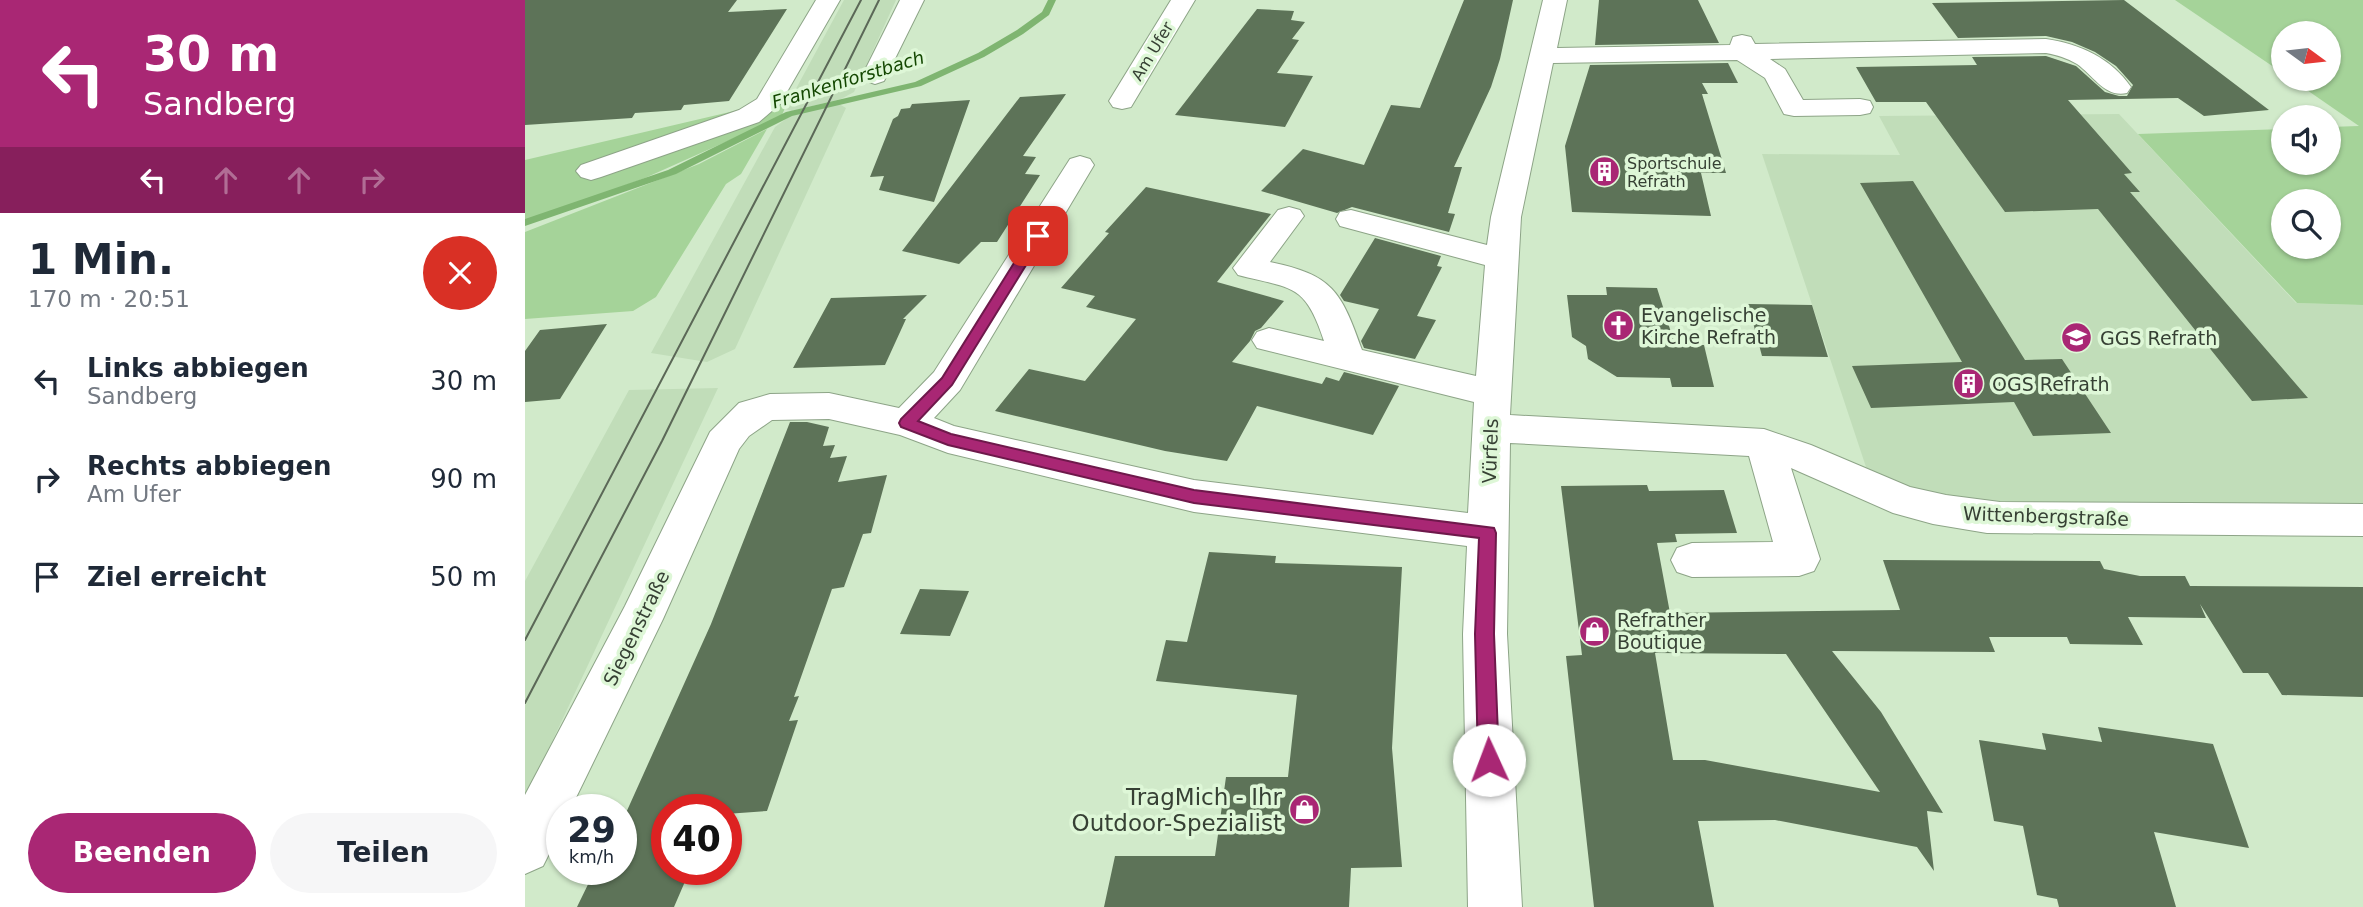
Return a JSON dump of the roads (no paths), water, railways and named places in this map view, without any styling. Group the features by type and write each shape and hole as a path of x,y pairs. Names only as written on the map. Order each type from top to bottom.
{"street":[{"path":"591,171 749,116 767,104 828,0"},
{"path":"875,76 912,0"},
{"name":"Am Ufer","path":"1122,101 1182,0"},
{"name":"Vürfels","path":"1495,907 1485,634 1500,259 1506,217 1555,0"},
{"path":"1544,56 1742,41 1870,47 2046,46 2069,48 2085,57 2118,87"},
{"path":"1742,41 1776,74 1794,108 1860,107"},
{"path":"1080,165 947,382 907,423 948,439 1194,496 1487,533"},
{"path":"1289,216 1249,268 1297,280 1317,290 1329,310 1346,358"},
{"path":"1351,219 1500,259"},
{"name":"Wittenbergstraße","path":"1269,340 1346,358 1492,410 1765,443 1805,455 1896,497 1950,512 2000,518 2363,520"},
{"name":"Siegenstraße","path":"525,848 641,619 723,442 736,426 752,413 771,407 829,407 907,423"},
{"path":"1692,560 1798,559 1765,443"}],"waterway":[{"name":"Frankenforstbach","path":"525,223 672,172 789,114 918,84 981,55 1020,32 1046,13 1052,0"}],"tram line":[{"path":"525,640 861,0"},
{"path":"525,703 662,441 879,0"}],"place":[{"name":"Sportschule Refrath","path":"1604,172"},
{"name":"Evangelische Kirche Refrath","path":"1618,326"},
{"name":"GGS Refrath","path":"2077,338"},
{"name":"OGS Refrath","path":"1969,384"},
{"name":"Refrather Boutique","path":"1594,631"},
{"name":"TragMich - Ihr Outdoor-Spezialist","path":"1305,810"}]}
